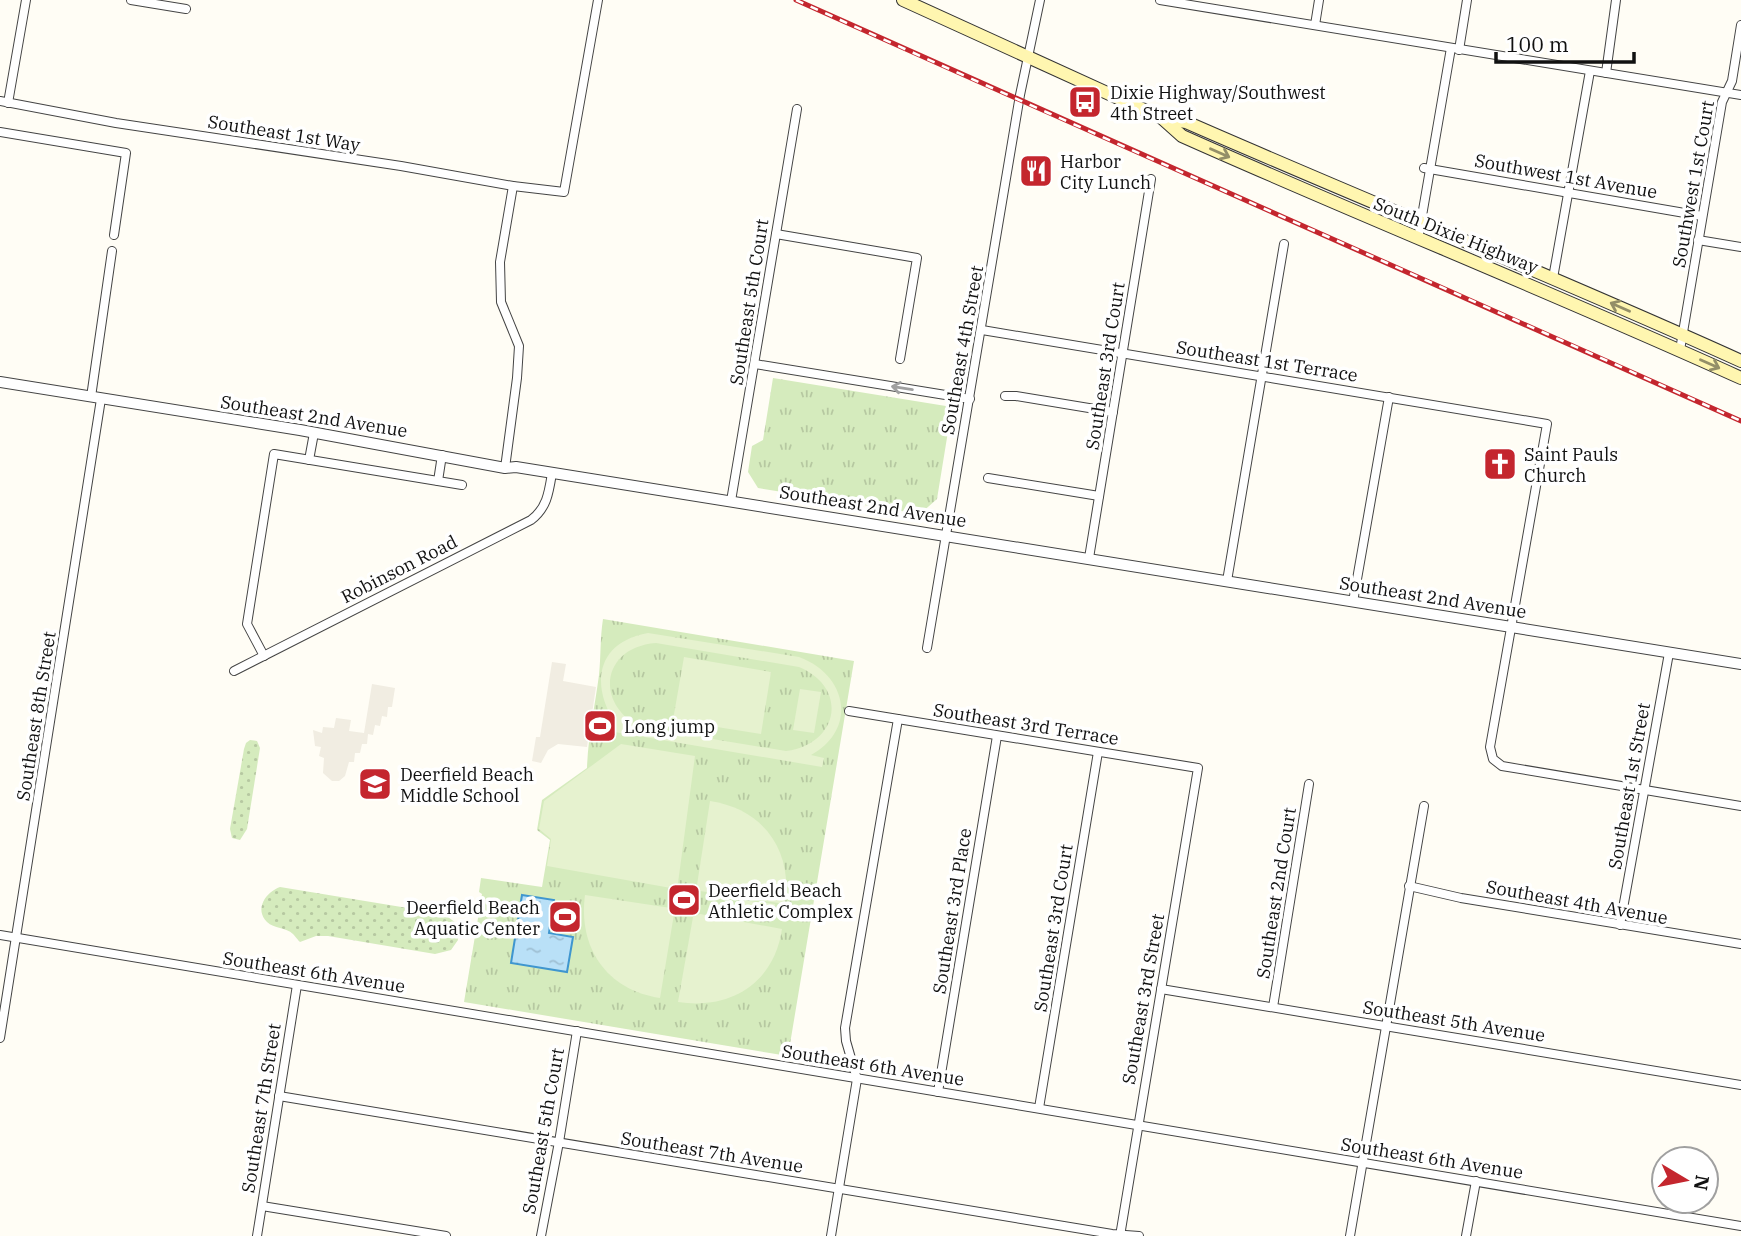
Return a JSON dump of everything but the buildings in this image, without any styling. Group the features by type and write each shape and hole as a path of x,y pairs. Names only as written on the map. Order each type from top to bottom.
{"main road":[{"name":"South Dixie Highway","path":"906,1 1163,118 1186,122 1741,361"},
{"name":"South Dixie Highway","path":"1163,118 1182,136 1418,239 1553,294 1741,378"}],"street":[{"path":"4,102 26,0"},
{"path":"131,0 186,9"},
{"name":"Southeast 1st Way","path":"4,102 137,126 564,192 598,0"},
{"name":"Southeast 4th Street","path":"927,648 1040,0"},
{"path":"1160,0 1741,94"},
{"path":"1315,25 1319,0"},
{"path":"1418,239 1428,169 1467,0"},
{"path":"1606,73 1616,0"},
{"name":"Southwest 1st Court","path":"1680,350 1722,102 1732,81 1741,25"},
{"path":"1553,278 1590,71"},
{"name":"Southeast 5th Court","path":"731,501 797,109"},
{"path":"0,132 126,153 114,235"},
{"name":"Southwest 1st Avenue","path":"1428,169 1702,216"},
{"name":"Southeast 3rd Court","path":"1089,558 1151,179"},
{"path":"505,468 519,346 501,302 500,262 513,186"},
{"path":"776,234 917,258 900,359"},
{"path":"1698,240 1741,247"},
{"path":"1227,581 1284,244"},
{"name":"Southeast 8th Street","path":"0,1038 96,398 112,251"},
{"name":"Southeast 1st Terrace","path":"982,330 1547,424 1511,627"},
{"path":"754,364 970,399"},
{"name":"Southeast 2nd Avenue","path":"0,382 314,433 505,468 552,473 947,535 1741,664"},
{"path":"1005,396 1113,412"},
{"path":"1353,602 1389,397"},
{"path":"309,460 314,433"},
{"path":"264,656 247,624 274,454 462,485"},
{"path":"438,481 442,455"},
{"name":"Robinson Road","path":"234,671 531,520 544,507 552,473"},
{"path":"988,478 1099,496"},
{"path":"1511,627 1490,747 1493,759 1503,766 1741,806"},
{"name":"Southeast 1st Street","path":"1620,925 1669,653"},
{"name":"Southeast 3rd Terrace","path":"849,711 1198,768"},
{"path":"831,1236 857,1079 845,1028 898,719"},
{"name":"Southeast 3rd Place","path":"937,1092 997,736"},
{"name":"Southeast 3rd Court","path":"1038,1108 1098,752"},
{"name":"Southeast 3rd Street","path":"1120,1235 1198,768"},
{"name":"Southeast 2nd Court","path":"1273,1007 1309,784"},
{"path":"1350,1236 1424,806"},
{"name":"Southeast 4th Avenue","path":"1409,886 1461,898 1741,944"},
{"name":"Southeast 6th Avenue","path":"0,935 1741,1226"},
{"name":"Southeast 7th Street","path":"257,1236 297,985"},
{"name":"Southeast 5th Avenue","path":"1161,989 1741,1085"},
{"name":"Southeast 5th Court","path":"541,1236 577,1031"},
{"name":"Southeast 7th Avenue","path":"279,1096 1112,1234 1139,1236"},
{"path":"1466,1236 1475,1181"},
{"path":"262,1206 446,1236"}],"green space":[{"path":"773,378 952,407 937,499 920,514 758,488 748,472 752,446 763,440"},
{"path":"603,619 854,661 788,1056 464,1002 482,894 479,892 481,878 542,887 550,840 537,830 542,800 587,768"},
{"path":"648,633 799,657 815,665 836,688 841,702 841,717 836,731 826,744 811,755 824,758 822,767 591,728 593,721 615,723 602,694 603,667 618,645","holes":["656,643 799,667 815,676 826,688 831,701 831,714 827,727 817,738 804,746 786,751 640,727 625,717 611,691 610,678 615,665 624,654"]},
{"path":"684,657 771,672 761,734 673,720"},
{"path":"800,689 821,692 814,733 793,730"},
{"path":"250,740 257,741 260,748 247,829 240,840 232,838 230,829 244,749"},
{"path":"621,744 695,756 678,883 671,888 547,866 551,839 539,829 544,801"},
{"path":"710,801 746,813 760,823 771,836 784,867 785,904 700,891 697,885"},
{"path":"280,887 444,914 456,923 458,940 451,950 435,954 328,936 316,936 300,942 290,932 270,924 263,917 263,902 270,893"},
{"path":"585,895 671,908 674,914 660,998 625,986 611,976 600,963 586,932"},
{"path":"741,900 775,904 774,912 740,908"},
{"path":"700,914 782,929 770,964 760,978 747,989 715,1002 678,1002 693,917"}],"shaded area":[{"path":"552,662 566,664 563,681 596,687 587,747 558,744 548,750 541,763 532,761 536,737 540,737"},
{"path":"372,684 395,688 392,707 388,707 387,717 382,716 380,726 375,725 373,735 368,734 367,744 362,744 360,753 355,753 354,762 349,762 345,776 339,781 332,781 323,773 324,758 319,756 321,747 315,746 313,730 322,733 323,727 334,728 336,718 351,720 349,731 364,733"}],"water":[{"path":"522,895 554,900 549,933 573,937 567,972 511,963"}],"railway":[{"path":"796,0 1741,421"}],"place":[{"name":"Dixie Highway/Southwest 4th Street","path":"1085,102"},
{"name":"Harbor City Lunch","path":"1036,171"},
{"name":"Saint Pauls Church","path":"1500,464"},
{"name":"Long jump","path":"600,726"},
{"name":"Deerfield Beach Middle School","path":"375,784"},
{"name":"Deerfield Beach Athletic Complex","path":"684,900"},
{"name":"Deerfield Beach Aquatic Center","path":"565,917"}]}
